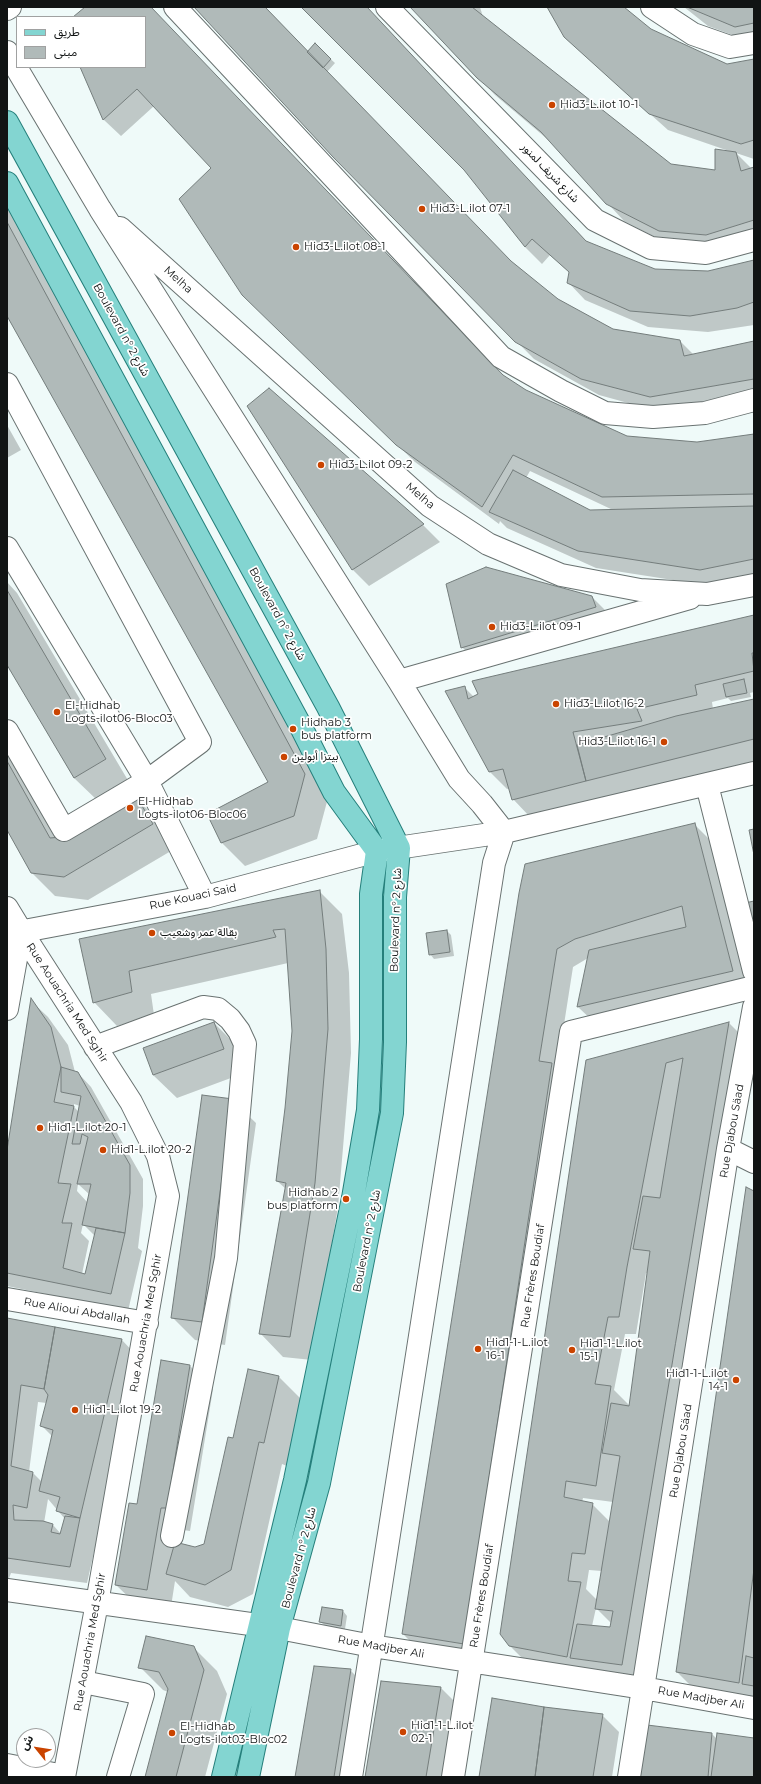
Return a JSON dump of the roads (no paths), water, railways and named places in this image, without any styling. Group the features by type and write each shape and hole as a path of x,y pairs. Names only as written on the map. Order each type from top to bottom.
{"main road":[{"name":"Boulevard n° شارع 2","path":"7,122 328,707 399,848 395,897 395,1042 392,1113 319,1483 269,1627 223,1777"},
{"path":"7,183 299,723 334,792 377,851"},
{"name":"Boulevard n° شارع 2","path":"248,1777 269,1627 295,1480 351,1206 368,1110 371,1039 371,894 377,851"}],"street":[{"path":"175,7 501,357 561,391 605,413 652,417 705,413 754,400"},
{"name":"شارع شريف لمنور","path":"387,7 595,220 651,248 706,253 754,240"},
{"path":"652,7 693,34 730,47 754,42"},
{"path":"7,52 16,67"},
{"path":"16,68 100,209 399,681 459,779 482,804 504,832 494,863 351,1777"},
{"name":"Melha","path":"100,209 430,506 488,544 561,575 640,590 707,594 754,586"},
{"path":"7,384 200,742 147,780 64,830 7,731"},
{"path":"7,548 147,780 205,897"},
{"path":"399,681 707,594"},
{"name":"Rue Kouaci Said","path":"14,933 205,897 377,851 504,832 754,773"},
{"path":"706,785 754,971"},
{"name":"Rue Aouachria Med Sghir","path":"7,908 14,933 95,1047 131,1102 158,1156 168,1196 83,1682 64,1777"},
{"path":"7,1009 14,933"},
{"name":"Rue Frères Boudiaf","path":"453,1777 572,1032 754,987"},
{"path":"95,1047 203,1007 218,1009 230,1019 240,1031 245,1044 226,1258 172,1536"},
{"name":"Rue Djabou Säad","path":"629,1777 728,1149 746,1095 754,1007"},
{"path":"728,1149 754,1162"},
{"name":"Rue Alioui Abdallah","path":"7,1299 147,1323"},
{"name":"Rue Madjber Ali","path":"7,1590 269,1627 372,1646 643,1688 754,1708"},
{"path":"83,1682 143,1694 118,1777"},
{"path":"7,1765 64,1777"}],"place":[{"name":"Hid3-L.ilot 10-1","path":"552,105"},
{"name":"Hid3-L.ilot 07-1","path":"422,209"},
{"name":"Hid3-L.ilot 08-1","path":"296,247"},
{"name":"Hid3-L.ilot 09-2","path":"321,465"},
{"name":"Hid3-L.ilot 09-1","path":"492,627"},
{"name":"Hid3-L.ilot 16-2","path":"556,704"},
{"name":"El-Hidhab Logts-ilot06-Bloc03","path":"57,712"},
{"name":"Hidhab 3 bus platform","path":"293,729"},
{"name":"Hid3-L.ilot 16-1","path":"664,742"},
{"name":"بيتزا أبولين","path":"284,757"},
{"name":"El-Hidhab Logts-ilot06-Bloc06","path":"130,808"},
{"name":"بقالة عمر وشعيب","path":"152,933"},
{"name":"Hid1-L.ilot 20-1","path":"40,1128"},
{"name":"Hid1-L.ilot 20-2","path":"103,1150"},
{"name":"Hidhab 2 bus platform","path":"346,1199"},
{"name":"Hid1-1-L.ilot 16-1","path":"478,1349"},
{"name":"Hid1-1-L.ilot 15-1","path":"572,1350"},
{"name":"Hid1-1-L.ilot 14-1","path":"736,1380"},
{"name":"Hid1-L.ilot 19-2","path":"75,1410"},
{"name":"Hid1-1-L.ilot 02-1","path":"403,1732"},
{"name":"El-Hidhab Logts-ilot03-Bloc02","path":"172,1733"}]}
